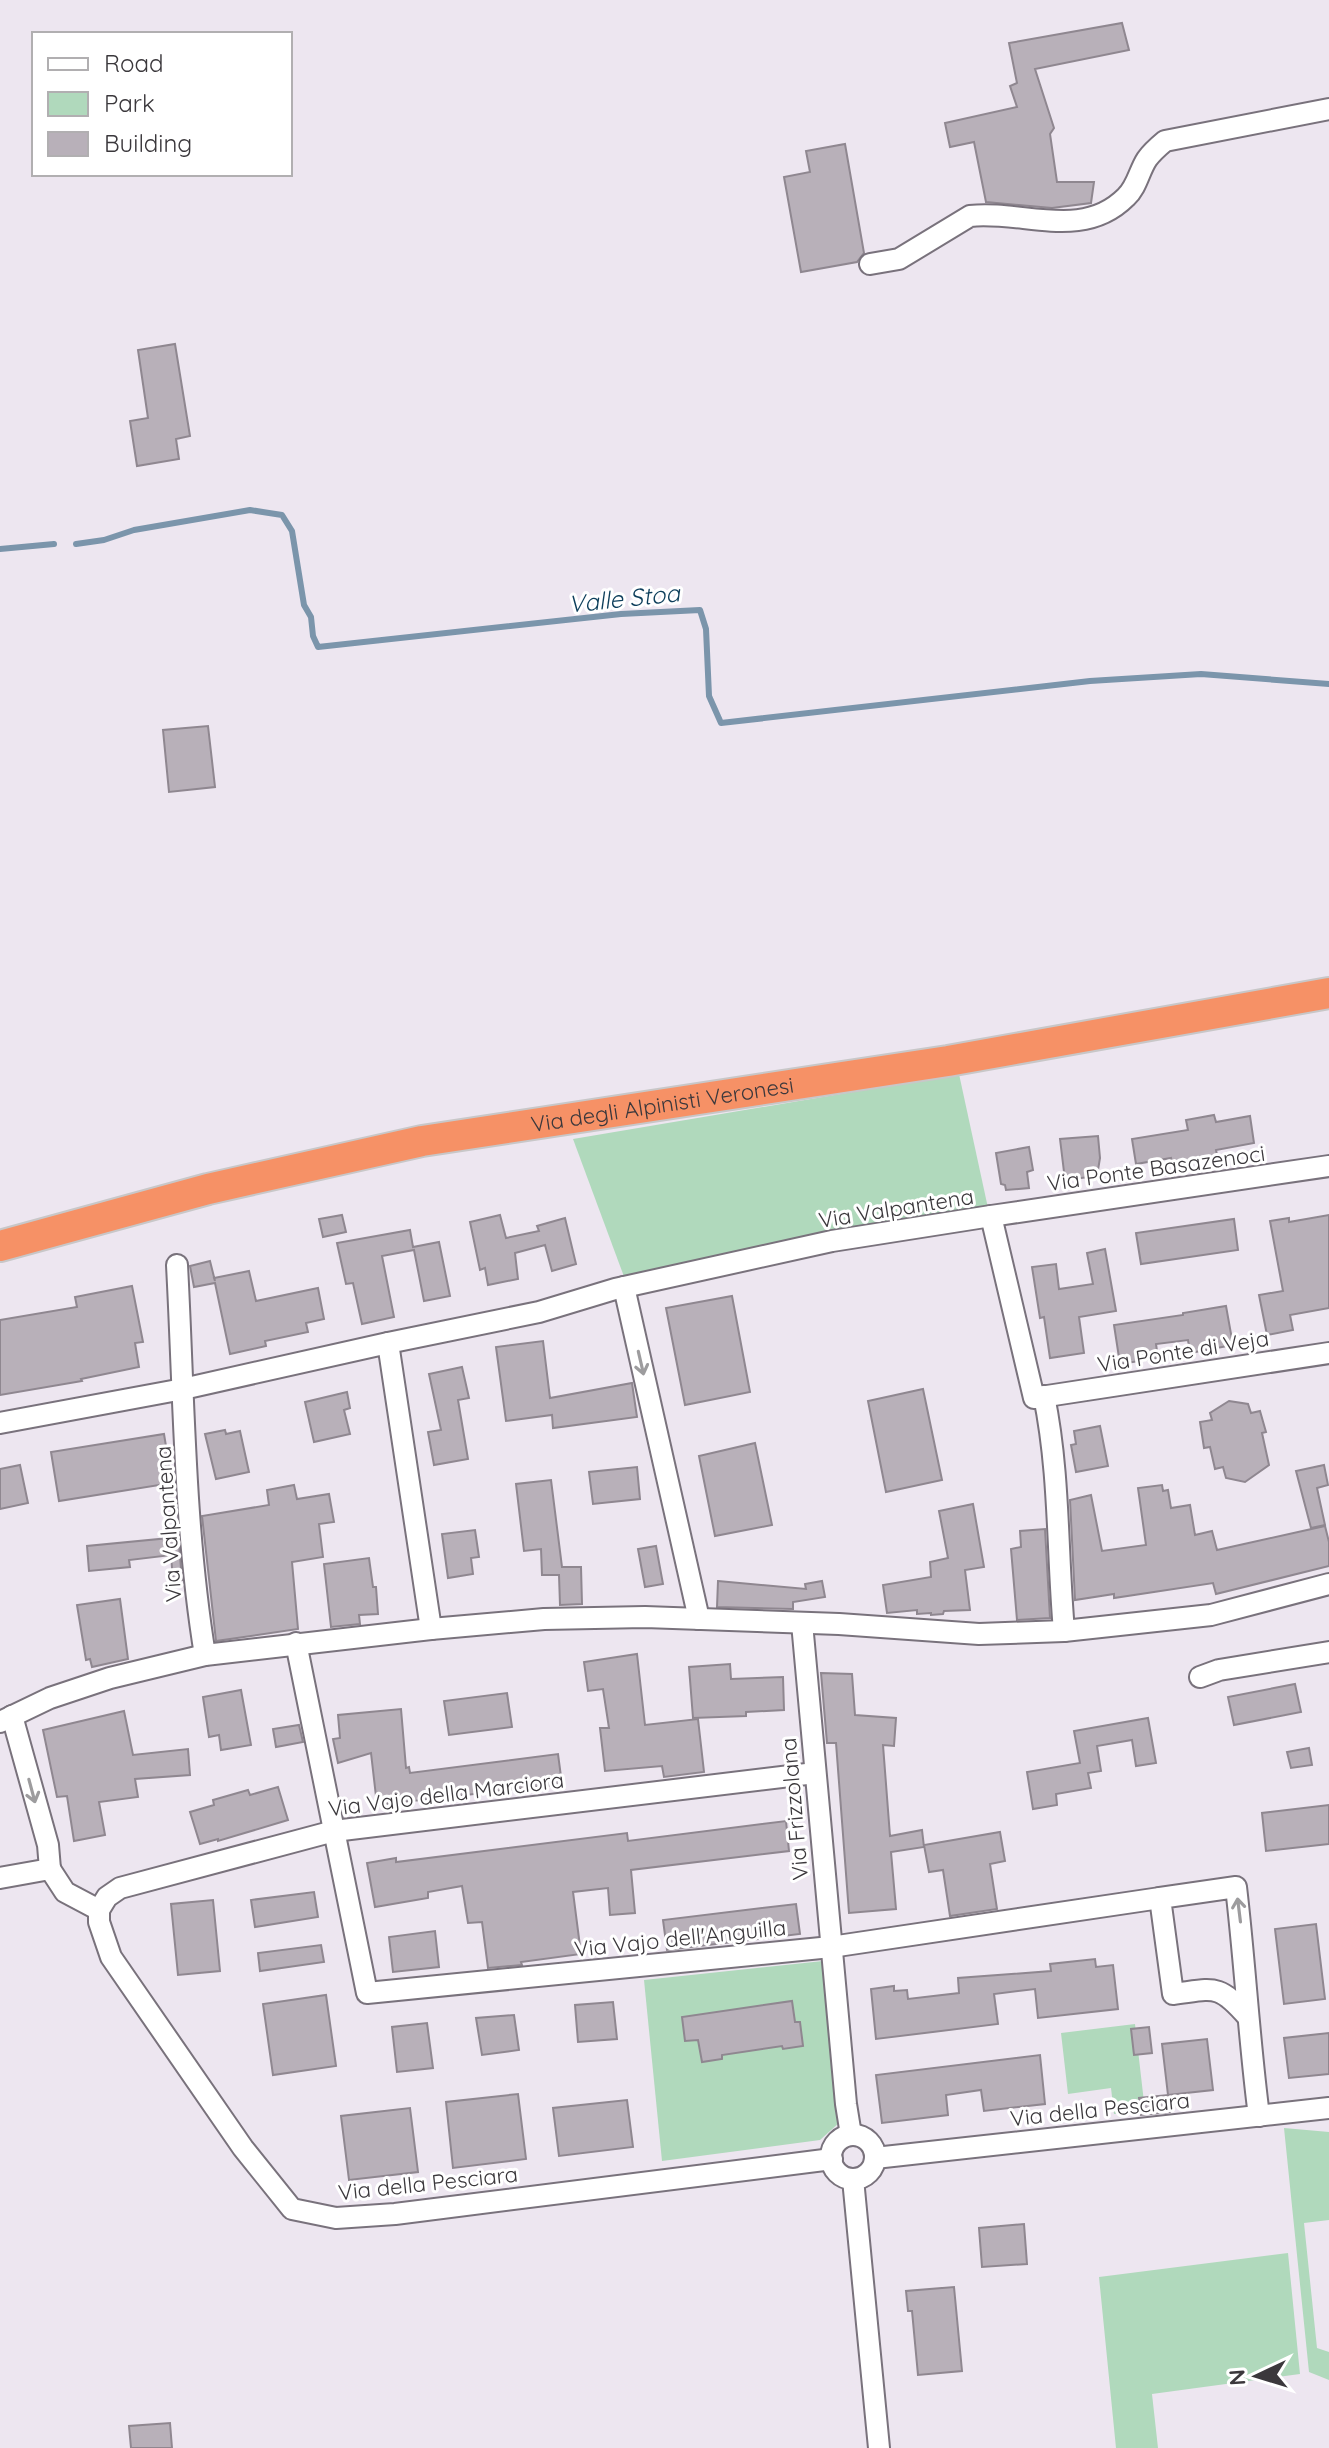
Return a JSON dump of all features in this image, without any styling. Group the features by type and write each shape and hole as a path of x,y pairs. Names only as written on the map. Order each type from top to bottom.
{"highway":[{"name":"Via degli Alpinisti Veronesi","path":"0,1246 208,1189 422,1141 948,1061 1329,993"}],"street":[{"path":"870,264 899,259 970,216 983,214 1036,221 1092,219 1112,210 1130,194 1148,158 1165,141 1329,109"},
{"name":"Via Ponte Basazenoci","path":"991,1216 1329,1166"},
{"name":"Via Valpantena","path":"0,1423 183,1389 539,1312 624,1287 832,1241 991,1216 1034,1398 1044,1396 1053,1441 1058,1483 1064,1631"},
{"name":"Via Valpantena","path":"177,1265 188,1499 205,1655"},
{"path":"624,1287 699,1619"},
{"path":"388,1343 431,1629"},
{"name":"Via Ponte di Veja","path":"1044,1396 1329,1353"},
{"path":"99,1910 65,1892 50,1869 48,1845 6,1719 50,1698 110,1678 205,1655 544,1619 699,1619 979,1634 1064,1631 1211,1615 1329,1584"},
{"name":"Via Frizzolana","path":"802,1623 851,2135"},
{"path":"296,1643 334,1831"},
{"path":"1200,1677 1219,1670 1329,1652"},
{"name":"Via Vajo della Marciora","path":"99,1910 107,1897 120,1888 334,1831 815,1773"},
{"name":"Via Vajo dell'Anguilla","path":"334,1831 367,1993 831,1947 1236,1887 1259,2116"},
{"path":"0,1878 50,1869"},
{"path":"1160,1898 1173,1994 1211,1990 1226,1984 1244,1960"},
{"name":"Via della Pesciara","path":"99,1910 99,1922 111,1957 243,2148 292,2209 336,2218 395,2214 832,2159"},
{"path":"1211,1990 1229,1995 1247,2016"},
{"name":"Via della Pesciara","path":"875,2158 1329,2108"},
{"path":"851,2135 868,2141 873,2146 875,2158 866,2175 853,2179 841,2175 832,2159 835,2145 851,2135"},
{"path":"853,2179 879,2448"}],"green space":[{"path":"959,1074 988,1208 626,1282 573,1139"},
{"path":"823,1961 840,2122 820,2140 662,2161 644,1980"},
{"path":"1135,2024 1145,2111 1114,2114 1111,2088 1068,2094 1061,2033"},
{"path":"1284,2128 1329,2132 1329,2220 1304,2223 1317,2348 1329,2352 1329,2380 1309,2372"},
{"path":"1288,2253 1300,2374 1152,2394 1158,2448 1116,2448 1099,2277"}],"building":[{"path":"1122,23 1129,50 1035,69 1054,128 1050,134 1057,182 1094,182 1091,203 1052,208 986,202 974,142 950,147 945,123 1017,107 1010,86 1017,83 1009,43"},
{"path":"845,144 864,253 857,262 801,272 784,177 810,172 806,151"},
{"path":"175,344 190,436 176,439 179,459 137,466 130,421 148,418 138,350"},
{"path":"208,726 215,787 169,792 163,730"},
{"path":"1214,1115 1216,1122 1250,1116 1254,1143 1216,1150 1217,1155 1172,1163 1171,1158 1136,1164 1132,1139 1188,1130 1186,1120"},
{"path":"1098,1136 1100,1158 1097,1176 1065,1180 1060,1139"},
{"path":"1029,1147 1033,1170 1027,1172 1029,1188 1006,1190 1005,1185 1001,1184 996,1153"},
{"path":"342,1215 346,1232 323,1237 319,1219"},
{"path":"500,1215 506,1238 539,1231 537,1226 565,1218 576,1264 552,1271 545,1245 515,1253 518,1279 488,1285 485,1268 480,1270 470,1222"},
{"path":"1329,1215 1329,1308 1290,1315 1293,1330 1267,1335 1259,1295 1283,1291 1270,1221 1289,1218 1289,1222"},
{"path":"1234,1219 1238,1250 1141,1264 1136,1233"},
{"path":"410,1230 413,1247 439,1242 450,1296 424,1301 414,1250 382,1256 394,1317 362,1324 353,1283 346,1284 337,1243"},
{"path":"1105,1249 1116,1311 1079,1317 1084,1353 1050,1358 1032,1267 1056,1264 1059,1289 1093,1284 1087,1253"},
{"path":"210,1261 214,1278 249,1271 256,1301 318,1288 324,1319 306,1323 308,1332 265,1341 266,1346 230,1354 215,1283 194,1287 190,1266"},
{"path":"132,1286 143,1342 135,1343 139,1367 82,1381 0,1395 0,1320 77,1307 75,1297"},
{"path":"732,1296 750,1392 685,1405 666,1308"},
{"path":"1226,1306 1233,1345 1190,1353 1188,1340 1156,1344 1158,1358 1120,1364 1114,1325"},
{"path":"543,1341 550,1398 632,1383 637,1417 553,1428 552,1415 506,1421 496,1347"},
{"path":"462,1367 469,1398 458,1400 468,1459 434,1465 428,1432 441,1430 429,1374"},
{"path":"923,1389 942,1480 886,1492 868,1401"},
{"path":"347,1392 350,1408 344,1410 350,1434 314,1442 305,1402"},
{"path":"1229,1401 1248,1404 1251,1413 1260,1411 1266,1432 1262,1433 1269,1465 1245,1482 1226,1478 1223,1467 1215,1469 1210,1447 1204,1448 1200,1422 1212,1420 1210,1413"},
{"path":"1100,1426 1108,1466 1076,1472 1071,1445 1076,1444 1074,1431"},
{"path":"225,1430 226,1434 240,1431 249,1472 216,1479 205,1434"},
{"path":"164,1434 172,1483 59,1501 51,1452"},
{"path":"755,1443 772,1525 715,1536 699,1456"},
{"path":"20,1465 28,1503 0,1509 0,1469"},
{"path":"1324,1465 1328,1485 1317,1488 1325,1525 1311,1528 1296,1471"},
{"path":"637,1467 640,1499 593,1504 589,1472"},
{"path":"551,1480 562,1567 581,1567 582,1604 560,1605 559,1575 542,1575 541,1549 524,1551 516,1484"},
{"path":"294,1485 297,1499 329,1494 334,1522 319,1524 323,1557 292,1562 298,1629 216,1641 202,1516 269,1505 267,1490"},
{"path":"1162,1485 1163,1491 1168,1490 1171,1508 1190,1505 1195,1535 1212,1531 1217,1550 1325,1526 1329,1566 1216,1594 1213,1583 1114,1598 1114,1594 1075,1600 1070,1500 1091,1495 1102,1551 1146,1545 1138,1488"},
{"path":"973,1504 984,1567 965,1570 970,1610 931,1615 917,1614 917,1610 887,1613 883,1585 931,1577 930,1562 948,1558 939,1511"},
{"path":"1045,1529 1050,1618 1017,1620 1011,1549 1021,1547 1020,1531"},
{"path":"475,1530 479,1557 471,1558 473,1574 448,1578 442,1534"},
{"path":"178,1533 182,1580 173,1581 171,1555 129,1560 130,1567 89,1571 87,1546 169,1538 169,1534"},
{"path":"656,1546 663,1584 645,1587 638,1549"},
{"path":"369,1558 378,1614 359,1615 360,1624 331,1627 324,1564"},
{"path":"718,1581 806,1589 805,1584 822,1581 825,1597 793,1602 793,1609 717,1607"},
{"path":"120,1599 128,1659 92,1667 90,1659 86,1660 77,1605"},
{"path":"637,1654 645,1725 698,1719 704,1772 664,1777 662,1766 605,1771 600,1728 609,1728 603,1689 588,1691 584,1662"},
{"path":"730,1664 731,1679 783,1677 784,1710 746,1712 746,1716 693,1718 689,1667"},
{"path":"821,1673 852,1674 855,1715 896,1718 894,1746 883,1745 890,1836 922,1830 924,1847 891,1852 896,1909 849,1913 836,1743 827,1743"},
{"path":"1295,1684 1301,1712 1234,1725 1228,1697"},
{"path":"241,1690 251,1745 221,1750 219,1735 209,1737 203,1697"},
{"path":"507,1693 512,1727 449,1735 444,1701"},
{"path":"401,1709 406,1768 409,1767 410,1773 558,1754 562,1784 377,1805 371,1753 338,1763 333,1739 340,1738 338,1715"},
{"path":"124,1711 133,1755 188,1749 190,1775 135,1779 138,1797 99,1802 105,1835 74,1841 67,1796 57,1797 43,1730"},
{"path":"1148,1718 1156,1763 1136,1766 1132,1740 1097,1746 1101,1771 1088,1773 1091,1788 1056,1794 1057,1805 1033,1809 1027,1772 1080,1763 1074,1731"},
{"path":"299,1725 303,1742 276,1747 273,1729"},
{"path":"1309,1748 1312,1765 1291,1768 1287,1752"},
{"path":"278,1787 288,1820 200,1844 190,1812 214,1805 213,1800 248,1790 250,1795"},
{"path":"1329,1805 1329,1844 1266,1851 1262,1813"},
{"path":"786,1821 789,1851 631,1870 635,1913 610,1915 608,1888 573,1892 581,1954 521,1962 522,1965 488,1968 482,1922 468,1923 462,1886 428,1892 428,1898 375,1907 367,1863 627,1833 628,1841"},
{"path":"1000,1832 1005,1861 990,1864 997,1909 950,1916 943,1870 929,1872 924,1845"},
{"path":"314,1892 318,1917 255,1927 251,1900"},
{"path":"213,1900 220,1971 178,1975 171,1904"},
{"path":"796,1904 800,1934 667,1950 663,1920"},
{"path":"1316,1924 1325,1999 1284,2004 1275,1929"},
{"path":"435,1931 439,1967 393,1972 389,1937"},
{"path":"321,1945 324,1962 260,1971 258,1953"},
{"path":"1095,1959 1096,1967 1113,1965 1118,2009 1038,2018 1035,1989 994,1994 998,2024 876,2039 871,1989 894,1986 894,1991 907,1990 908,1999 959,1993 958,1978 1051,1971 1050,1964"},
{"path":"326,1995 336,2066 273,2075 263,2004"},
{"path":"792,2001 795,2022 800,2022 803,2046 722,2055 722,2059 702,2062 698,2040 685,2041 682,2017"},
{"path":"613,2002 617,2039 578,2042 575,2005"},
{"path":"514,2015 519,2050 482,2055 476,2018"},
{"path":"427,2023 433,2068 397,2072 392,2027"},
{"path":"1149,2027 1152,2053 1134,2055 1131,2029"},
{"path":"1329,2033 1329,2074 1289,2078 1284,2038"},
{"path":"1207,2039 1213,2090 1168,2095 1162,2044"},
{"path":"1040,2055 1045,2104 984,2111 981,2090 946,2095 948,2115 882,2123 876,2075"},
{"path":"518,2094 526,2159 453,2168 446,2102"},
{"path":"1168,2095 1170,2112 1141,2115 1139,2098"},
{"path":"627,2100 633,2147 559,2156 553,2108"},
{"path":"410,2108 418,2172 349,2180 341,2116"},
{"path":"1024,2224 1027,2264 982,2267 979,2228"},
{"path":"954,2287 962,2371 918,2375 912,2311 908,2311 906,2291"},
{"path":"170,2423 172,2448 131,2448 129,2426"}],"waterway":[{"name":"Valle Stoa","path":"76,544 104,540 134,530 250,510 282,515 292,531 304,605 311,617 318,647 621,614 700,610 706,629 709,696 721,723 1090,681 1201,674 1329,684"},
{"name":"Valle Stoa","path":"0,549 54,544"}]}
